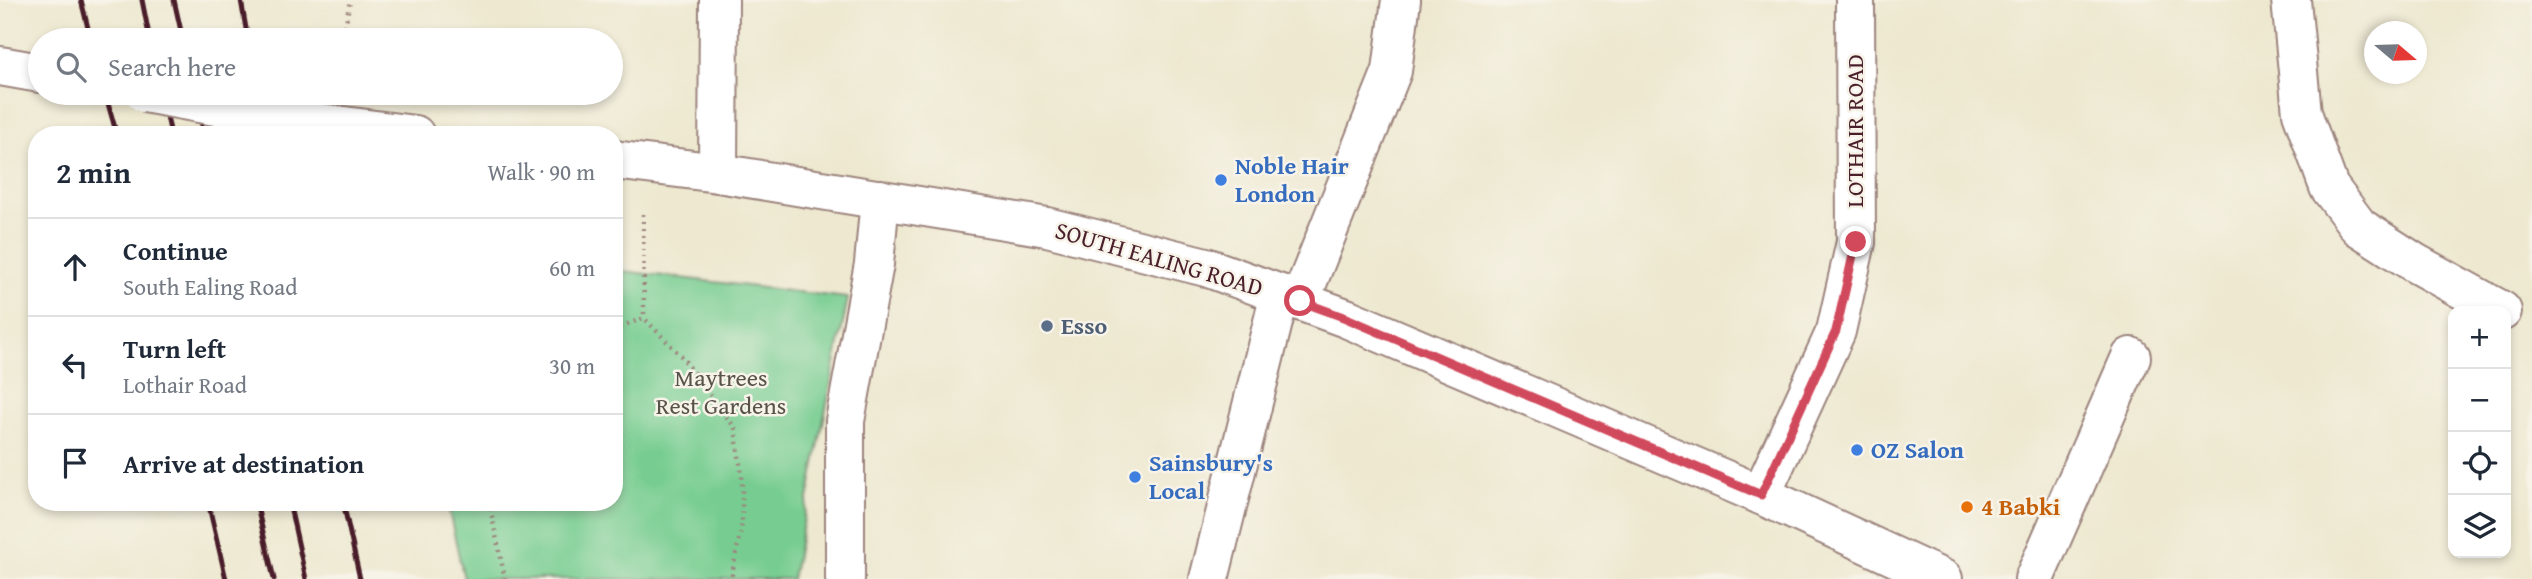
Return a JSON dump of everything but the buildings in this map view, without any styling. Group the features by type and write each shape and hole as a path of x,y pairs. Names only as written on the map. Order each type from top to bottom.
{"main road":[{"path":"718,173 719,0"},
{"path":"1209,579 1290,297 1392,71 1401,0"},
{"name":"LOTHAIR ROAD","path":"1761,495 1836,331 1856,242 1855,0"},
{"path":"2291,0 2302,113 2329,187 2359,227 2415,263 2493,306"},
{"path":"0,66 28,71"},
{"path":"210,105 344,126"},
{"name":"SOUTH EALING ROAD","path":"629,162 718,173 1047,227 1206,267 1346,318 1761,495 1943,579"},
{"path":"845,579 845,421 874,264 880,199"},
{"path":"2511,316 2532,328"},
{"path":"2034,579 2131,357"}],"path":[{"path":"345,28 350,0"},
{"path":"629,162 644,318 682,357 735,428 742,477 742,524 731,579"},
{"path":"623,326 644,318"},
{"path":"491,511 505,579"}],"green space":[{"name":"Maytrees Rest Gardens","path":"623,271 848,298 792,579 464,579 449,511 623,511"}],"railway":[{"path":"81,0 88,28"},
{"path":"142,0 148,28"},
{"path":"174,0 180,28"},
{"path":"241,0 246,28"},
{"path":"108,105 114,126"},
{"path":"165,105 169,126"},
{"path":"198,105 202,126"},
{"path":"260,105 264,126"},
{"path":"210,511 226,579"},
{"path":"258,511 274,579"},
{"path":"291,511 306,579"},
{"path":"345,511 360,579"}],"place":[{"name":"Noble Hair London","path":"1221,180"},
{"name":"Esso","path":"1047,326"},
{"name":"OZ Salon","path":"1857,450"},
{"name":"Sainsbury's Local","path":"1135,477"},
{"name":"4 Babki","path":"1967,507"}],"route":[{"path":"1300,301 1346,318 1761,495 1836,331 1856,242"}]}
